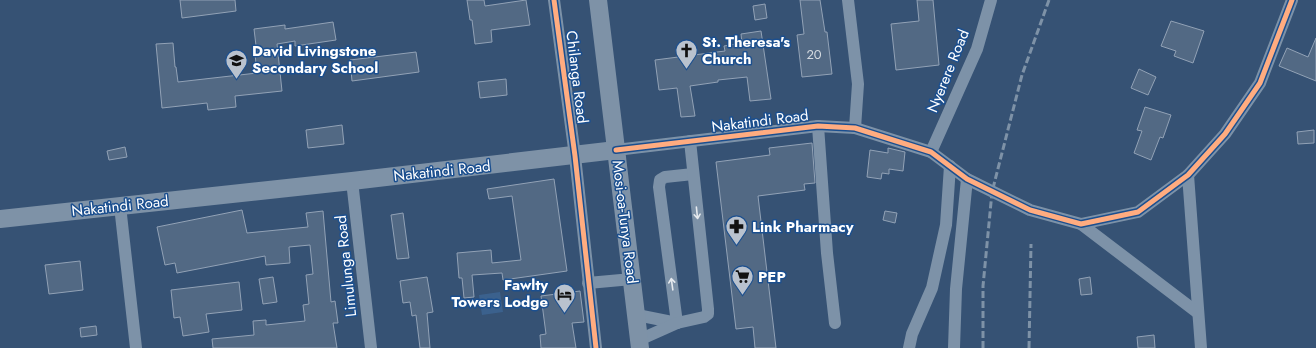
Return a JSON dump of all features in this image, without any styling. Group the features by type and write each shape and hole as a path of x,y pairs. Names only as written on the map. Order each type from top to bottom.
{"highway":[{"name":"Mosi-oa-Tunya Road","path":"598,0 640,344"},
{"name":"Nakatindi Road","path":"0,219 352,181 616,150"}],"street":[{"name":"Chilanga Road","path":"554,0 575,156 596,348"},
{"path":"848,0 858,84 855,128"},
{"name":"Nyerere Road","path":"932,152 977,49 991,0"},
{"path":"1081,224 1138,212 1188,175 1225,134 1260,83 1292,0"},
{"name":"Nakatindi Road","path":"616,150 818,126 855,128 932,152 967,179 1030,210 1081,224"},
{"path":"818,126 835,323"},
{"path":"640,344 677,323 704,317 708,314 690,141"},
{"path":"909,348 912,334 932,288 946,224 950,166"},
{"path":"677,323 659,187 660,180 665,177 693,174"},
{"path":"1188,175 1201,348"},
{"path":"954,348 956,289 967,179"},
{"name":"Limulunga Road","path":"352,181 371,348"},
{"path":"120,206 136,348"},
{"path":"1081,224 1198,313"},
{"path":"588,283 632,279"},
{"path":"637,315 677,323"}],"water":[{"path":"500,292 503,312 482,315 479,295"}],"building":[{"path":"180,0 235,0 236,11 182,18"},
{"path":"467,0 484,0 485,6 526,0 530,25 491,30 492,42 475,44 472,20 470,20"},
{"path":"800,0 820,0 825,32 827,32 832,74 802,77 797,35 804,34"},
{"path":"917,0 933,0 939,65 896,70 891,24 919,21"},
{"path":"765,4 767,18 755,20 753,6"},
{"path":"1171,21 1204,31 1193,63 1174,56 1176,51 1161,46"},
{"path":"333,22 336,40 295,46 295,41 277,44 282,91 235,96 236,107 208,110 207,103 162,108 156,44 173,43 178,82 257,73 255,54 257,54 254,29 285,25 285,29"},
{"path":"761,31 771,99 750,101 747,77 718,80 718,82 690,86 695,116 681,117 677,88 659,90 655,60 725,51 724,46 742,43 741,34"},
{"path":"1316,38 1316,81 1279,66 1287,48 1308,57"},
{"path":"416,52 419,72 352,81 350,60"},
{"path":"1139,69 1156,77 1148,95 1131,88"},
{"path":"506,79 507,95 480,98 478,82"},
{"path":"1145,107 1171,115 1163,138 1160,137 1151,160 1134,153 1142,131 1137,130"},
{"path":"342,125 344,144 308,148 306,130"},
{"path":"1314,130 1314,143 1298,144 1297,132"},
{"path":"812,143 815,183 804,184 805,190 758,196 776,348 755,348 753,327 736,329 716,162 770,155 769,148"},
{"path":"125,147 127,157 109,160 107,151"},
{"path":"888,148 905,152 903,171 889,169 889,174 882,173 881,179 867,177 870,150 888,153"},
{"path":"554,179 567,271 503,280 502,273 472,275 474,297 464,298 462,278 459,278 457,253 491,250 492,263 521,260 512,196 489,199 487,189"},
{"path":"242,210 247,233 308,227 306,213 323,211 331,302 335,301 338,323 333,323 337,348 213,348 212,339 254,335 253,321 266,320 266,325 305,321 303,305 309,304 306,275 313,274 310,245 289,247 290,263 266,265 265,256 177,273 175,263 165,265 157,227"},
{"path":"885,211 897,213 895,223 883,220"},
{"path":"403,213 409,258 397,259 391,215"},
{"path":"80,261 83,290 49,294 45,265"},
{"path":"273,277 277,302 263,304 259,279"},
{"path":"427,277 433,312 427,313 430,348 420,348 416,315 412,316 410,302 403,303 400,281"},
{"path":"1090,277 1092,294 1081,295 1079,279"},
{"path":"239,282 242,310 206,314 209,332 183,336 180,317 174,318 171,290"},
{"path":"580,291 584,322 572,323 576,348 541,348 540,335 546,334 541,296"},
{"path":"96,326 97,335 81,337 80,328"},
{"path":"1154,335 1155,348 1138,348 1137,337"}],"railway":[{"path":"983,348 983,286 992,192 1022,75 1049,0"},
{"path":"1029,348 1031,244"}],"cycle path":[{"path":"554,0 575,156 596,348"},
{"path":"616,150 818,126 855,128 931,152 967,179 1030,210 1081,224 1138,212 1188,175 1225,134 1260,83 1292,0"}],"place":[{"name":"St. Theresa's Church","path":"686,70"},
{"name":"David Livingstone Secondary School","path":"236,80"},
{"name":"Link Pharmacy","path":"736,246"},
{"name":"PEP","path":"743,296"},
{"name":"Fawlty Towers Lodge","path":"564,314"}]}
